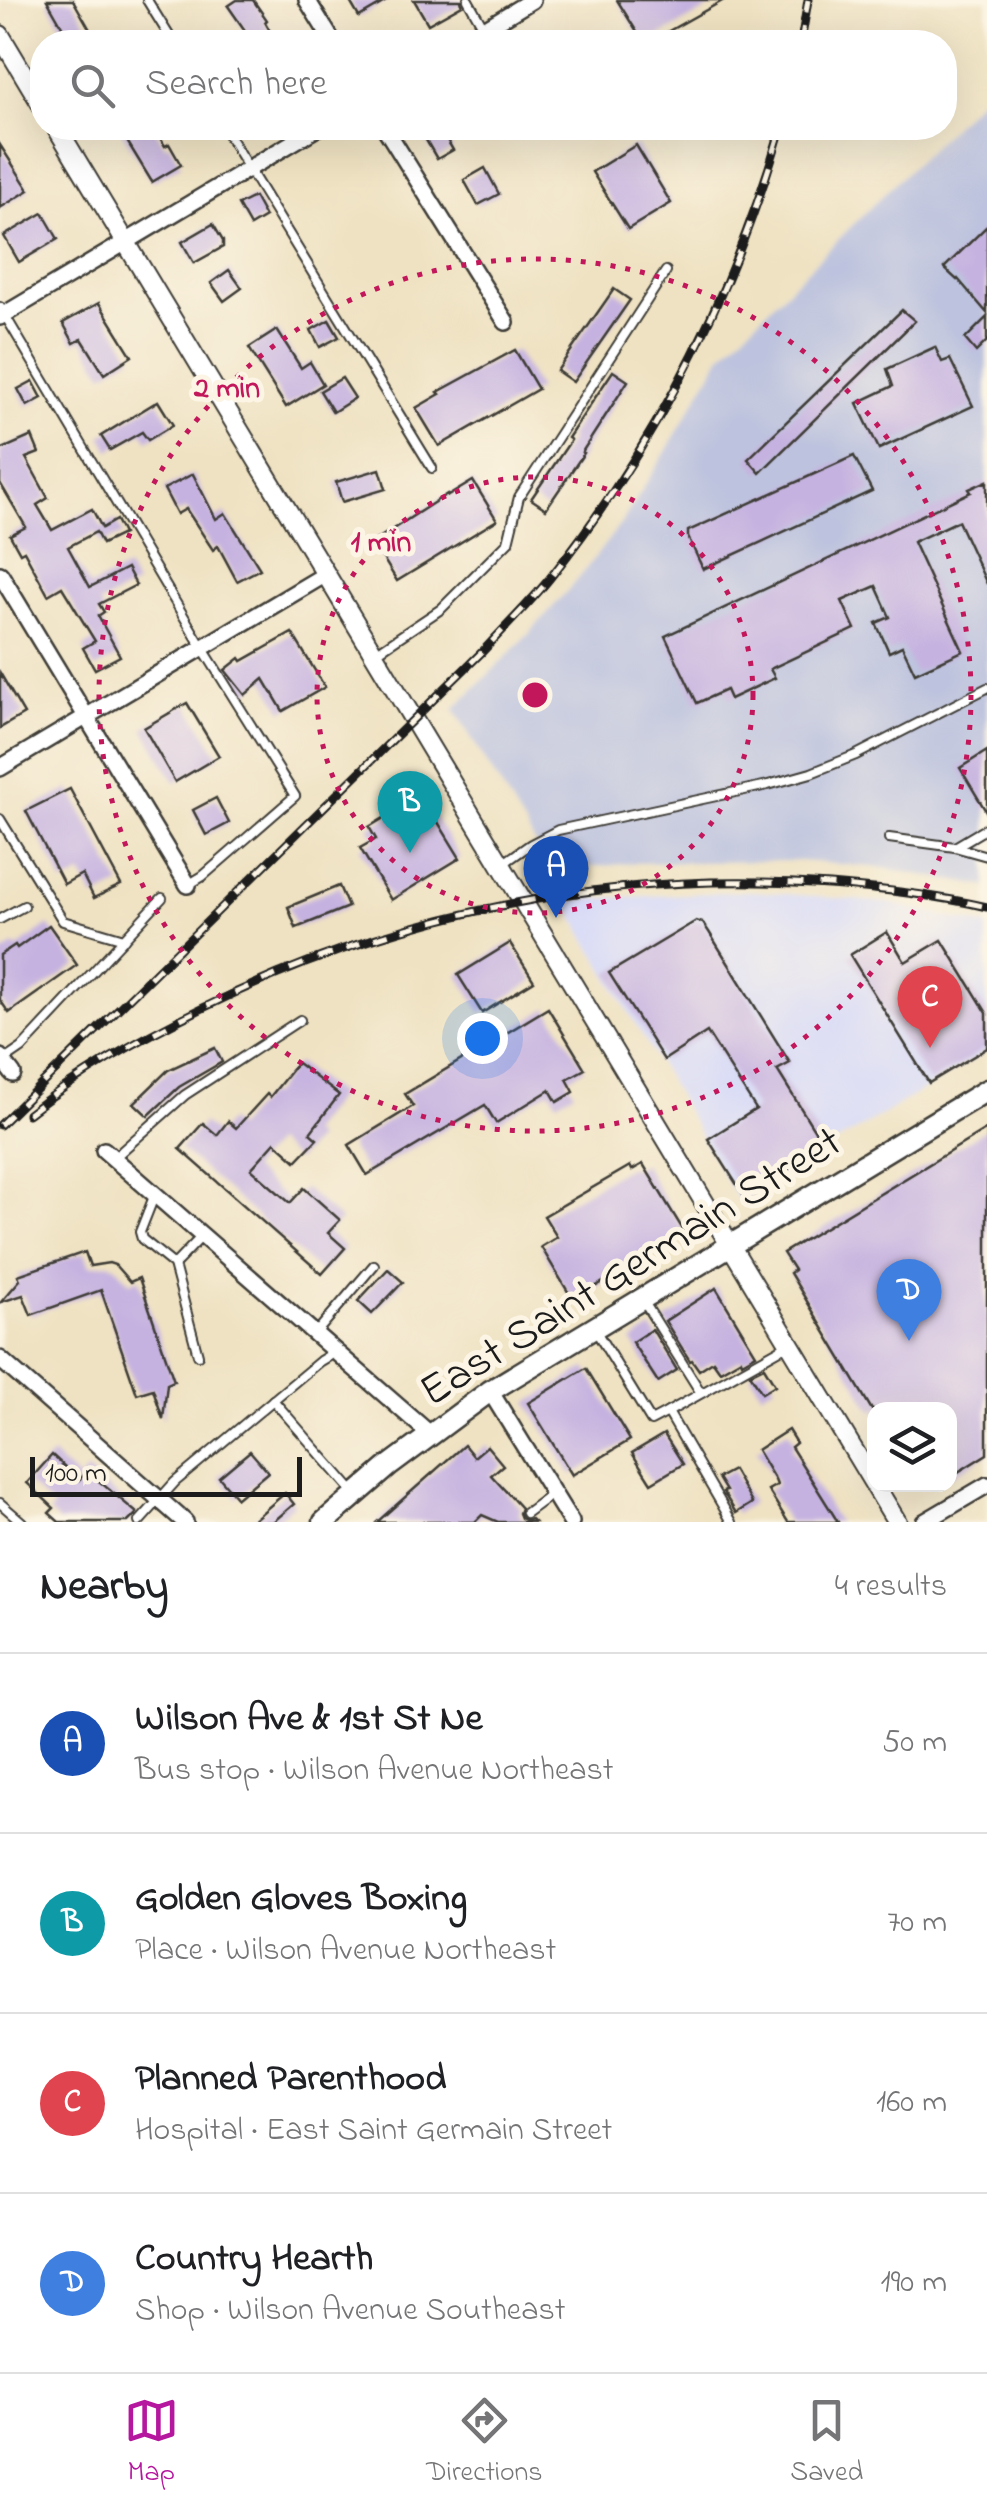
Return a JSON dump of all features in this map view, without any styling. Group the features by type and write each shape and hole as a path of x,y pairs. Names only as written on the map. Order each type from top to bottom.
{"main road":[{"name":"East Saint Germain Street","path":"324,1522 430,1434 490,1391 987,1090"}],"street":[{"path":"307,0 326,30"},
{"path":"485,30 532,0"},
{"path":"0,35 30,84"},
{"path":"63,140 897,1522"},
{"path":"1,312 296,140"},
{"path":"392,140 506,322"},
{"path":"0,574 188,885"},
{"path":"0,768 326,574"},
{"path":"109,1154 430,1434"},
{"path":"0,1359 185,1522"},
{"path":"490,1391 571,1522"},
{"path":"924,1522 987,1484"}],"lane":[{"path":"147,0 166,30"},
{"path":"468,0 485,30"},
{"path":"232,140 432,468"},
{"path":"374,654 442,609 508,542 518,497 666,271"},
{"path":"1,312 295,796 188,885"},
{"path":"501,864 558,830 811,773 856,755 987,688"},
{"path":"0,819 63,920 124,939"},
{"path":"955,847 987,828"},
{"path":"889,838 955,847 987,856"},
{"path":"6,1064 162,898"},
{"path":"0,919 24,906"},
{"path":"109,1154 185,1096 300,1020"},
{"path":"155,1194 140,1232 174,1264 198,1355"},
{"path":"174,1264 202,1236"},
{"path":"314,1334 374,1264"},
{"path":"642,1299 701,1393"},
{"path":"594,1328 651,1421 789,1344"},
{"path":"139,1522 175,1482 335,1352"},
{"path":"273,1400 356,1494"},
{"path":"668,1412 732,1522"},
{"path":"526,1513 553,1493"},
{"path":"0,1503 22,1522"}],"shaded area":[{"path":"987,92 987,887 883,868 801,861 634,863 552,871 454,709 529,634 622,522 721,356 939,140 957,140 957,122"},
{"path":"751,891 889,903 987,926 987,1051 739,1202 564,900"}],"building":[{"path":"47,0 73,0 90,30 64,30"},
{"path":"237,0 253,0 269,30 245,30 228,6"},
{"path":"349,0 388,0 359,17"},
{"path":"414,0 461,0 462,5 428,24"},
{"path":"617,0 724,0 670,30 636,30"},
{"path":"126,140 161,140 165,146 169,144 181,165 152,182"},
{"path":"426,140 447,140 453,150 437,159"},
{"path":"0,145 29,190 0,208"},
{"path":"636,145 671,203 628,229 592,172"},
{"path":"485,168 499,194 478,205 464,180"},
{"path":"254,197 265,217 250,226 238,205"},
{"path":"43,213 58,239 19,262 4,236"},
{"path":"213,224 223,247 194,263 182,242"},
{"path":"987,226 987,313 944,268"},
{"path":"229,270 242,288 224,301 211,283"},
{"path":"614,289 630,300 573,382 557,371"},
{"path":"99,303 132,356 104,374 82,339 74,343 63,323"},
{"path":"902,310 915,321 760,473 748,459"},
{"path":"987,317 987,341 976,352 965,339"},
{"path":"329,320 339,337 320,347 311,330"},
{"path":"277,330 301,368 310,362 323,384 286,407 249,348"},
{"path":"935,347 942,362 950,359 973,406 879,449 857,403 893,386 887,369"},
{"path":"515,350 538,389 439,446 416,408"},
{"path":"613,371 628,381 546,509 531,499"},
{"path":"342,378 355,398 333,412 320,391"},
{"path":"33,381 42,398 27,406 18,389"},
{"path":"158,401 173,425 148,440 142,432 110,450 101,436"},
{"path":"32,436 39,453 26,458 48,498 37,505 52,530 92,509 102,528 116,520 123,534 102,544 96,532 68,547 90,587 127,568 136,585 99,604 104,612 98,616 120,656 95,669 83,648 95,641 62,587 48,595 24,551 20,553 10,535 26,527 0,483 0,450"},
{"path":"854,456 872,491 703,569 688,531"},
{"path":"380,469 386,489 342,502 336,482"},
{"path":"193,474 216,519 225,513 260,569 237,581 218,546 213,550 186,509 177,514 164,489"},
{"path":"473,481 497,520 397,581 373,542"},
{"path":"987,481 987,584 958,521 913,542 963,651 915,673 902,646 889,652 876,623 890,617 876,586 842,601 855,629 770,669 775,678 730,699 726,690 697,703 665,636"},
{"path":"292,633 325,687 283,711 264,679 245,695 225,670 240,658 242,661"},
{"path":"0,673 24,714 0,728"},
{"path":"187,703 219,756 175,782 144,728"},
{"path":"987,751 987,813 960,768"},
{"path":"70,789 121,885 94,898 82,874 64,884 26,811"},
{"path":"216,798 229,823 206,835 193,810"},
{"path":"409,803 414,812 427,804 460,858 391,900 360,848 376,839 369,827"},
{"path":"339,886 348,907 296,928 288,907"},
{"path":"696,921 709,932 790,1063 777,1070 825,1147 744,1196 708,1139 756,1109 707,1032 664,1060 609,973"},
{"path":"49,925 77,965 9,1013 0,1000 0,955"},
{"path":"887,932 905,962 942,940 987,1013 987,1048 929,1083 850,955"},
{"path":"510,943 534,981 482,1013 458,975"},
{"path":"548,1008 585,1069 567,1079 574,1092 557,1102 550,1090 496,1123 485,1105 367,1175 349,1145 413,1106 405,1094"},
{"path":"215,1048 222,1062 179,1087 148,1116 134,1103 168,1070"},
{"path":"297,1063 339,1095 310,1133 317,1139 296,1161 275,1142 251,1169 290,1203 304,1188 340,1220 328,1233 345,1248 322,1274 180,1149 203,1123 217,1135 228,1121 236,1128 267,1094 270,1097"},
{"path":"987,1129 987,1454 957,1473 957,1402 867,1402 790,1273 794,1270 783,1253"},
{"path":"643,1164 685,1233 573,1300 541,1247 557,1237 544,1216 630,1166 632,1170"},
{"path":"85,1252 90,1266 109,1263 130,1282 139,1278 174,1381 167,1384 163,1419 153,1389 137,1394 101,1290 31,1315 23,1295 1,1302 20,1280 18,1275"},
{"path":"388,1269 403,1282 372,1314 358,1301"},
{"path":"716,1288 756,1354 720,1371 713,1361 699,1370 665,1321"},
{"path":"652,1329 677,1370 658,1382 632,1342"},
{"path":"764,1367 775,1385 762,1393 750,1374"},
{"path":"586,1368 630,1440 572,1475 528,1403"},
{"path":"788,1430 796,1443 791,1447 838,1522 788,1522 768,1490 777,1485 757,1450"},
{"path":"664,1434 683,1464 651,1483 632,1453"},
{"path":"464,1445 474,1457 487,1446 503,1465 491,1475 521,1508 521,1518 534,1522 498,1522 482,1515 475,1522 377,1522"},
{"path":"250,1451 268,1472 237,1498 219,1477"},
{"path":"52,1455 79,1480 87,1471 137,1513 128,1522 59,1522 49,1513 54,1508 27,1483"},
{"path":"733,1470 752,1503 736,1513 718,1478"},
{"path":"285,1493 294,1504 273,1522 251,1522"}],"railway":[{"path":"803,30 808,0"},
{"path":"0,1125 483,651 550,578 625,474 688,364 740,249 777,140"},
{"path":"28,1114 135,1044 277,974 352,946 508,905 667,884 748,882 869,888 987,907"}],"place":[{"name":"Golden Gloves Boxing","path":"410,853"},
{"name":"Wilson Ave & 1st St Ne","path":"556,918"},
{"name":"Planned Parenthood","path":"930,1048"},
{"name":"Country Hearth","path":"909,1341"}]}
